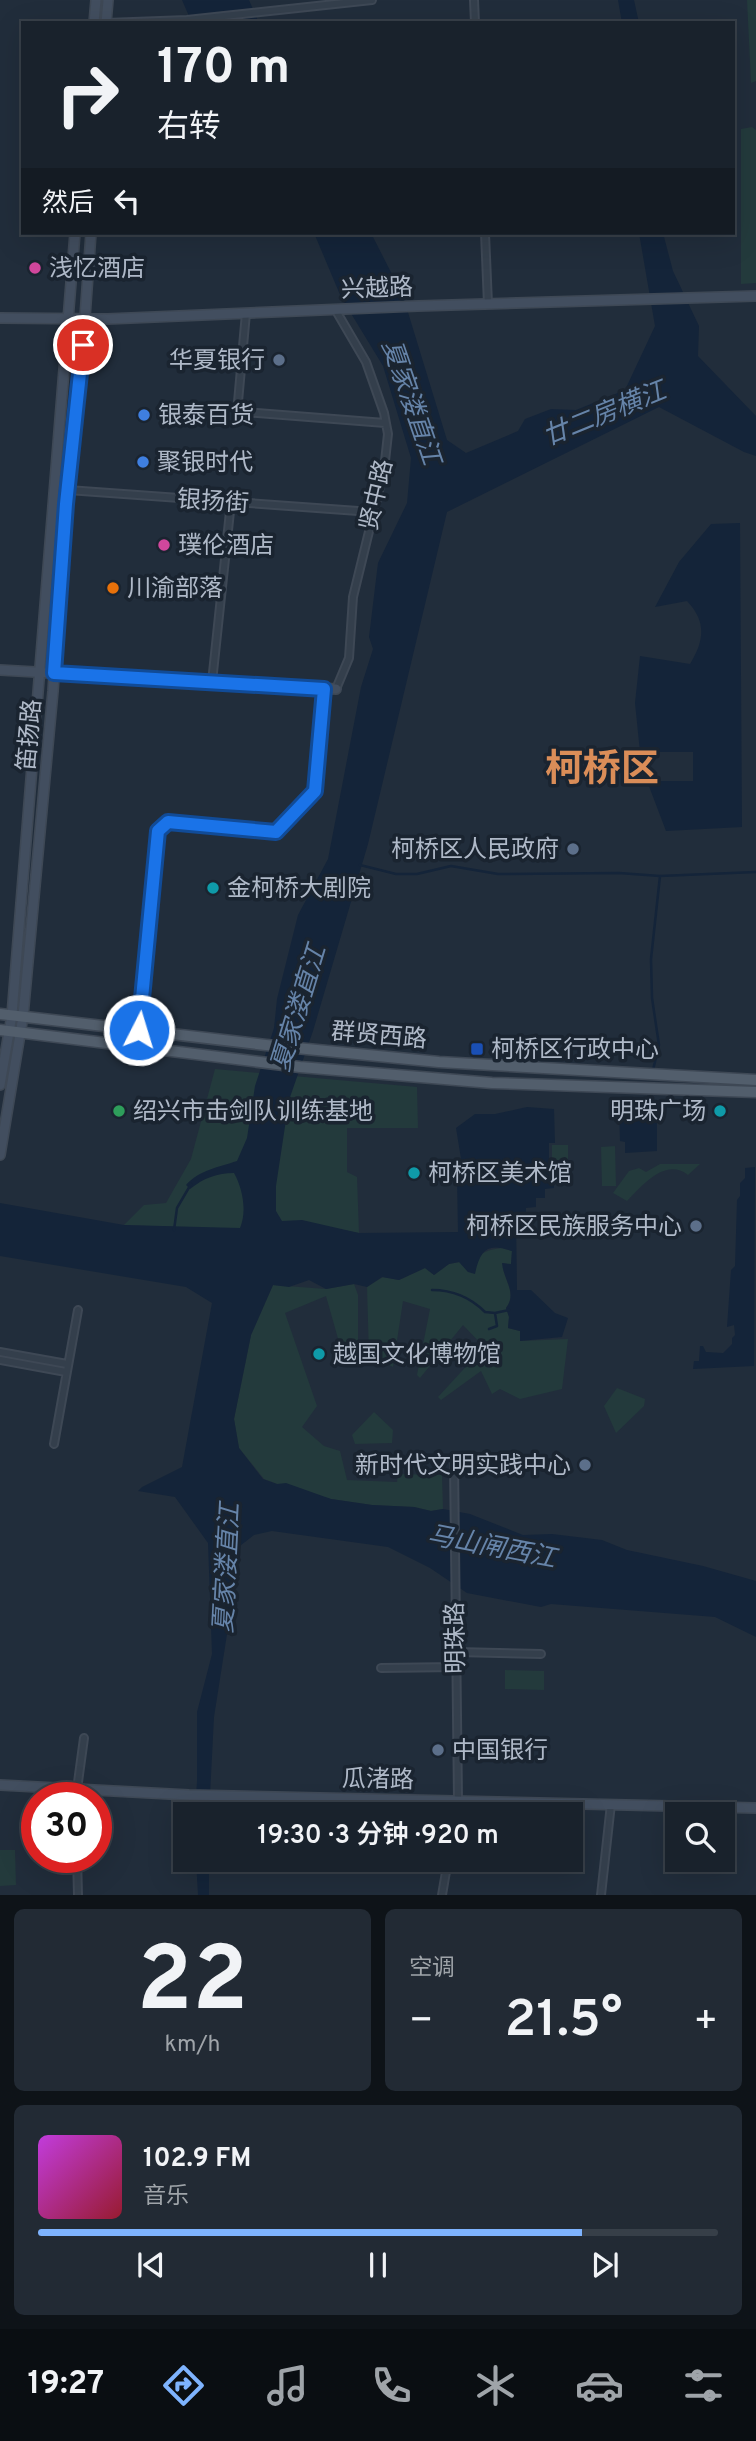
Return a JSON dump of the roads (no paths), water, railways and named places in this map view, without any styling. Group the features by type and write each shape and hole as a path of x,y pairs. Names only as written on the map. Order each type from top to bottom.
{"main road":[{"name":"群贤西路","path":"0,1014 439,1062 756,1080"},
{"name":"群贤西路","path":"10,1032 300,1067 492,1083 756,1092"}],"street":[{"path":"94,21 96,0"},
{"path":"106,21 107,0"},
{"path":"160,21 372,0"},
{"path":"474,0 475,21"},
{"name":"笛扬路","path":"18,1016 39,672 75,235"},
{"name":"笛扬路","path":"0,1084 10,1032 18,1016 54,673 67,491 91,235"},
{"path":"485,235 488,304"},
{"name":"兴越路","path":"0,318 67,320 756,296"},
{"name":"贤中路","path":"336,690 349,658 353,597 384,470 387,435 386,423 366,362 338,309"},
{"path":"246,313 238,402 243,412 386,423"},
{"name":"银扬街","path":"54,489 372,512"},
{"path":"212,682 231,502"},
{"path":"0,670 336,690"},
{"path":"139,1030 158,831 168,822 276,832 315,791 324,689"},
{"name":"笛扬路","path":"0,1155 10,1032"},
{"path":"54,1444 78,1310"},
{"path":"0,1352 68,1364"},
{"path":"0,1360 66,1372"},
{"name":"明珠路","path":"454,1462 458,1800"},
{"path":"456,1652 541,1654"},
{"path":"381,1668 456,1667"},
{"path":"78,1782 84,1738"},
{"name":"瓜渚路","path":"0,1785 21,1787"},
{"name":"瓜渚路","path":"112,1794 756,1808"},
{"path":"601,1895 611,1804"},
{"path":"442,1895 446,1872"},
{"path":"77,1873 78,1895"}],"water":[{"path":"182,0 249,0 258,21 191,21"},
{"path":"618,0 634,0 639,21 622,21"},
{"path":"315,235 372,235 403,296 447,440 466,453 518,431 525,419 551,409 576,410 625,390 655,326 639,235 664,235 673,271 699,326 698,356 756,416 756,456 659,407 447,512 368,844 313,1031 289,1100 276,1186 276,1211 282,1221 302,1220 359,1233 458,1232 457,1177 463,1171 456,1128 475,1114 495,1114 527,1107 554,1109 555,1143 549,1143 549,1179 554,1179 554,1188 545,1189 545,1198 536,1198 536,1207 526,1208 526,1217 516,1217 517,1290 531,1290 555,1313 568,1318 562,1337 520,1341 520,1331 508,1328 506,1308 511,1297 502,1263 511,1264 512,1251 496,1247 482,1254 475,1274 468,1272 459,1262 449,1264 434,1275 425,1268 399,1280 382,1277 367,1287 354,1284 326,1289 309,1280 289,1287 273,1285 251,1335 234,1419 239,1448 263,1479 277,1484 286,1483 331,1499 470,1514 523,1535 552,1534 602,1540 627,1550 703,1566 756,1581 756,1637 715,1617 551,1604 541,1607 467,1593 430,1568 388,1547 272,1531 254,1535 236,1549 238,1564 214,1717 210,1802 196,1802 197,1712 212,1654 208,1543 175,1497 138,1491 182,1467 212,1303 186,1287 0,1256 0,1203 124,1225 240,1228 243,1201 234,1173 211,1177 190,1189 186,1185 203,1172 237,1161 247,1138 255,1086 274,1028 277,999 298,915 328,859 361,687 373,649 369,637 378,563 407,503 411,458 383,366 341,297"},
{"path":"740,523 742,827 666,831 647,781 693,781 693,752 640,752 635,703 640,656 690,664 700,639 698,616 687,601 655,607 679,562 711,524"},
{"path":"643,1099 657,1100 657,1151 625,1153 625,1142 620,1141 619,1109 632,1108"},
{"path":"755,1167 754,1366 693,1369 694,1361 699,1361 700,1346 703,1346 706,1352 723,1353 732,1344 735,1335 734,1325 727,1327 731,1270 735,1266 737,1200 740,1196 740,1183 745,1178 745,1168"},
{"path":"197,1872 209,1872 209,1895 198,1895"}],"waterway":[{"path":"360,865 396,874 417,874 451,866 498,874 619,873 660,876 756,872"},
{"path":"653,1070 659,1045 652,998 651,959 660,876"},
{"path":"174,1230 177,1208 191,1184"},
{"path":"432,1290 461,1296 485,1312 495,1313 497,1326 489,1329"},
{"path":"495,1313 509,1310"}],"place":[{"name":"浅忆酒店","path":"35,268"},
{"name":"华夏银行","path":"279,360"},
{"name":"银泰百货","path":"144,415"},
{"name":"聚银时代","path":"143,462"},
{"name":"璞伦酒店","path":"164,545"},
{"name":"川渝部落","path":"113,588"},
{"name":"柯桥区人民政府","path":"573,849"},
{"name":"金柯桥大剧院","path":"213,888"},
{"name":"柯桥区行政中心","path":"477,1049"},
{"name":"绍兴市击剑队训练基地","path":"119,1111"},
{"name":"明珠广场","path":"720,1111"},
{"name":"柯桥区美术馆","path":"414,1173"},
{"name":"柯桥区民族服务中心","path":"696,1226"},
{"name":"越国文化博物馆","path":"319,1354"},
{"name":"新时代文明实践中心","path":"585,1465"},
{"name":"中国银行","path":"438,1750"}],"district":[{"name":"柯桥区","path":"602,768"}],"water label":[{"name":"夏家溇直江","path":"412,402"},
{"name":"廿二房横江","path":"604,413"},
{"name":"夏家溇直江","path":"298,1008"},
{"name":"马山闸西江","path":"492,1546"},
{"name":"夏家溇直江","path":"226,1568"}]}
